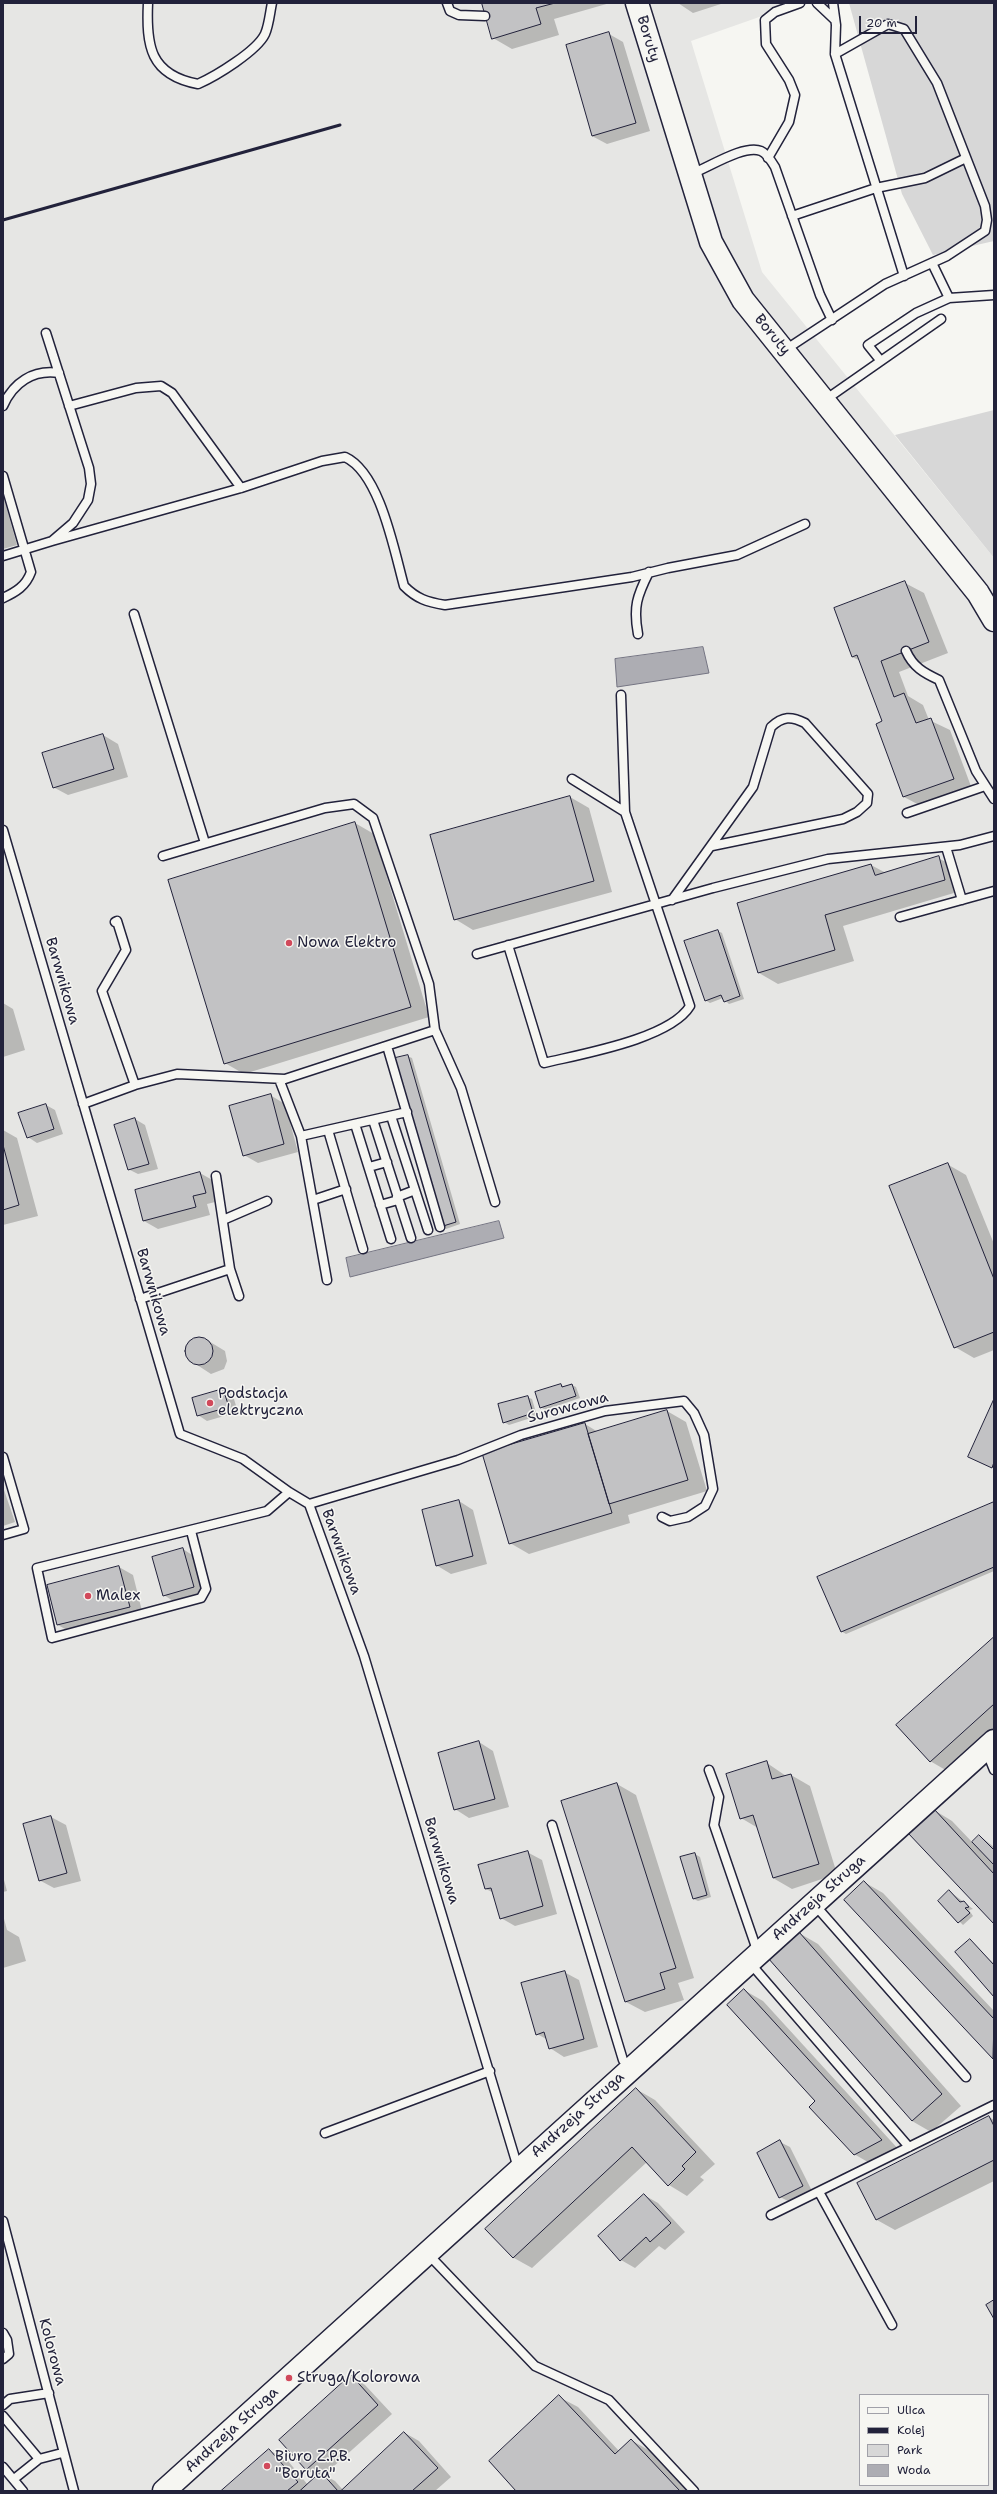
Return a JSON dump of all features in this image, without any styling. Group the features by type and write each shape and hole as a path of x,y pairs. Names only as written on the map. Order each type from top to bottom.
{"street":[{"name":"Boruty","path":"637,3 711,242 728,275 743,300 978,592 994,620"},
{"name":"Andrzeja Struga","path":"164,2491 518,2169 990,1745"}],"lane":[{"path":"148,3 147,31 153,57 171,76 198,84 222,72 257,44 265,34 272,3"},
{"path":"447,3 450,11 459,15 485,16"},
{"path":"768,158 789,122 795,95 789,80 766,44 765,20 775,12 800,3"},
{"path":"817,3 835,20"},
{"path":"833,3 835,20 835,54 904,276"},
{"path":"784,351 885,284 947,256 985,230 988,220 985,206 937,83 904,29 888,24 835,54"},
{"path":"690,175 739,153 752,149 762,151 776,167 820,295 832,320"},
{"path":"792,216 876,188 925,178 966,158"},
{"path":"932,263 949,298"},
{"path":"880,360 868,345 916,313 949,298 994,294"},
{"path":"824,400 941,319"},
{"path":"46,333 89,468 91,484 88,500 73,523 52,541"},
{"path":"3,406 11,391 19,383 40,372 59,373"},
{"path":"69,406 136,388 161,386 172,393 241,488"},
{"path":"3,556 241,488 322,461 345,457 354,461 362,468 375,490 404,586 413,595 425,602 445,604 649,572 737,556 806,524"},
{"path":"3,476 31,572 27,582 17,591 3,598"},
{"path":"638,634 635,607 638,594 649,572"},
{"path":"134,614 205,843"},
{"path":"906,651 910,660 920,671 939,680 976,771 994,799"},
{"path":"508,946 544,1063 644,1037 672,1024 685,1014 690,1006 625,812 621,695"},
{"path":"672,900 754,788 771,727 785,717 794,717 805,723 868,794 867,803 857,812 843,819 712,846"},
{"path":"572,779 625,812"},
{"path":"907,813 985,786"},
{"path":"163,856 332,807 354,804 373,818 429,984 435,1030 461,1088 495,1202"},
{"name":"Barwnikowa","path":"3,830 180,1434 243,1458 289,1492 309,1504 364,1656 490,2071 518,2169"},
{"path":"477,954 657,904 828,859 946,847 994,836"},
{"path":"946,847 962,900"},
{"path":"900,917 994,891"},
{"path":"115,922 117,921 126,950 102,991 135,1085"},
{"path":"83,1104 135,1085 177,1074 285,1079 435,1030"},
{"path":"387,1046 440,1227"},
{"path":"279,1079 301,1136 327,1280"},
{"path":"301,1136 407,1112"},
{"path":"392,1116 428,1230"},
{"path":"373,1120 411,1238"},
{"path":"355,1124 391,1239"},
{"path":"328,1130 363,1249"},
{"path":"369,1167 387,1162"},
{"path":"216,1176 230,1269 239,1296"},
{"path":"313,1200 346,1190"},
{"path":"380,1205 415,1190"},
{"path":"223,1220 267,1201"},
{"path":"140,1299 230,1269"},
{"name":"Surowcowa","path":"309,1504 458,1460 521,1435 605,1411 684,1401 694,1413 704,1435 713,1489 705,1506 688,1517 670,1521 662,1517"},
{"path":"3,1457 24,1529 3,1535"},
{"path":"191,1531 206,1589 200,1598 52,1638 37,1568 267,1511 289,1492"},
{"path":"990,1745 994,1770"},
{"path":"708,1770 719,1797 714,1825 753,1958 909,2147"},
{"path":"552,1825 623,2060 630,2068"},
{"path":"813,1903 966,2077"},
{"path":"325,2133 490,2071"},
{"path":"771,2215 994,2105"},
{"path":"819,2192 892,2325"},
{"name":"Kolorowa","path":"3,2221 49,2393 62,2454 74,2491"},
{"path":"427,2253 535,2366 609,2400 694,2491"},
{"path":"3,2333 7,2340 9,2354 3,2359"},
{"path":"3,2405 10,2399 49,2393"},
{"path":"3,2416 39,2459"},
{"path":"14,2479 39,2459 62,2454"},
{"path":"3,2467 24,2491"}],"shaded area":[{"path":"3,3 799,3 691,41 762,272 994,558 994,2491 3,2491"}],"green space":[{"path":"849,3 994,3 994,241 933,255 902,194"},
{"path":"994,410 994,558 895,435"}],"water":[{"path":"703,647 709,673 617,687 615,659"},
{"path":"499,1221 504,1238 350,1277 346,1258"}],"building":[{"path":"482,3 555,3 536,8 541,24 492,39"},
{"path":"609,32 636,123 592,136 566,45"},
{"path":"905,581 929,642 881,661 894,697 904,693 916,723 931,718 954,779 903,797 876,724 882,721 857,655 852,657 834,608"},
{"path":"103,734 114,769 53,788 42,753"},
{"path":"570,796 594,881 454,920 430,835"},
{"name":"Nowa Elektro","path":"355,822 411,1007 224,1064 168,880"},
{"path":"939,856 945,880 825,915 835,950 758,973 737,903 871,864 875,875"},
{"path":"718,930 740,996 724,1002 721,995 705,1001 684,941"},
{"path":"408,1055 456,1222 440,1227 391,1059"},
{"path":"271,1094 284,1144 243,1156 229,1106"},
{"path":"46,1104 54,1129 27,1138 18,1113"},
{"path":"135,1118 149,1164 128,1170 114,1125"},
{"path":"3,1145 19,1205 3,1210"},
{"path":"948,1163 994,1279 994,1332 954,1348 889,1186"},
{"path":"200,1172 206,1193 193,1196 196,1207 143,1221 135,1190"},
{"path":"199,1337 209,1341 213,1351 209,1361 199,1365 189,1361 185,1351 189,1341"},
{"path":"561,1384 562,1387 572,1384 576,1396 540,1408 535,1392"},
{"name":"Podstacja elektryczna","path":"223,1389 229,1407 197,1416 192,1398"},
{"path":"528,1396 533,1413 503,1423 498,1404"},
{"path":"994,1399 994,1462 992,1468 968,1457"},
{"path":"667,1410 688,1480 609,1504 588,1434"},
{"path":"585,1423 612,1513 509,1544 482,1453"},
{"path":"459,1500 473,1556 436,1566 422,1510"},
{"path":"994,1502 994,1567 841,1632 817,1577"},
{"path":"183,1548 194,1587 163,1596 152,1557"},
{"name":"Malex","path":"119,1566 130,1607 57,1625 47,1585"},
{"path":"994,1637 994,1704 930,1762 896,1725"},
{"path":"479,1741 495,1799 454,1810 438,1753"},
{"path":"767,1761 772,1779 791,1774 819,1864 773,1878 753,1815 740,1819 726,1774"},
{"path":"617,1783 676,1968 660,1973 665,1989 625,2002 561,1801"},
{"path":"934,1809 994,1874 994,1924 908,1833"},
{"path":"51,1816 67,1873 39,1881 23,1824"},
{"path":"979,1835 994,1850 994,1865 972,1842"},
{"path":"528,1851 543,1906 500,1919 491,1888 485,1889 478,1865"},
{"path":"695,1853 707,1895 693,1899 680,1857"},
{"path":"864,1881 994,2019 993,2059 844,1900"},
{"path":"949,1890 960,1902 964,1901 969,1907 965,1908 970,1913 958,1923 938,1901"},
{"path":"799,1932 942,2094 912,2121 768,1958"},
{"path":"970,1939 994,1965 994,1997 955,1952"},
{"path":"565,1971 584,2039 549,2049 544,2032 536,2035 521,1983"},
{"path":"744,1989 882,2140 854,2155 809,2107 815,2101 727,2005"},
{"path":"636,2088 696,2152 682,2166 685,2169 668,2186 632,2147 513,2258 485,2229"},
{"path":"989,2116 994,2126 994,2160 876,2220 857,2183"},
{"path":"780,2140 803,2186 779,2198 757,2153"},
{"path":"644,2194 671,2223 650,2242 646,2237 620,2261 598,2236"},
{"path":"994,2300 994,2319 986,2305"},
{"path":"351,2375 378,2405 306,2470 279,2440"},
{"path":"559,2395 615,2454 631,2439 680,2491 516,2491 489,2461"},
{"path":"404,2432 438,2468 412,2491 341,2491"},
{"name":"Biuro Z.P.B. \"Boruta\"","path":"269,2449 298,2482 287,2491 221,2491"},
{"path":"321,2472 338,2491 300,2491"}],"railway":[{"path":"3,220 340,125"}],"place":[{"name":"Nowa Elektro","path":"289,943"},
{"name":"Podstacja elektryczna","path":"210,1403"},
{"name":"Malex","path":"88,1596"},
{"name":"Struga/Kolorowa","path":"289,2378"},
{"name":"Biuro Z.P.B. \"Boruta\"","path":"267,2466"}]}
